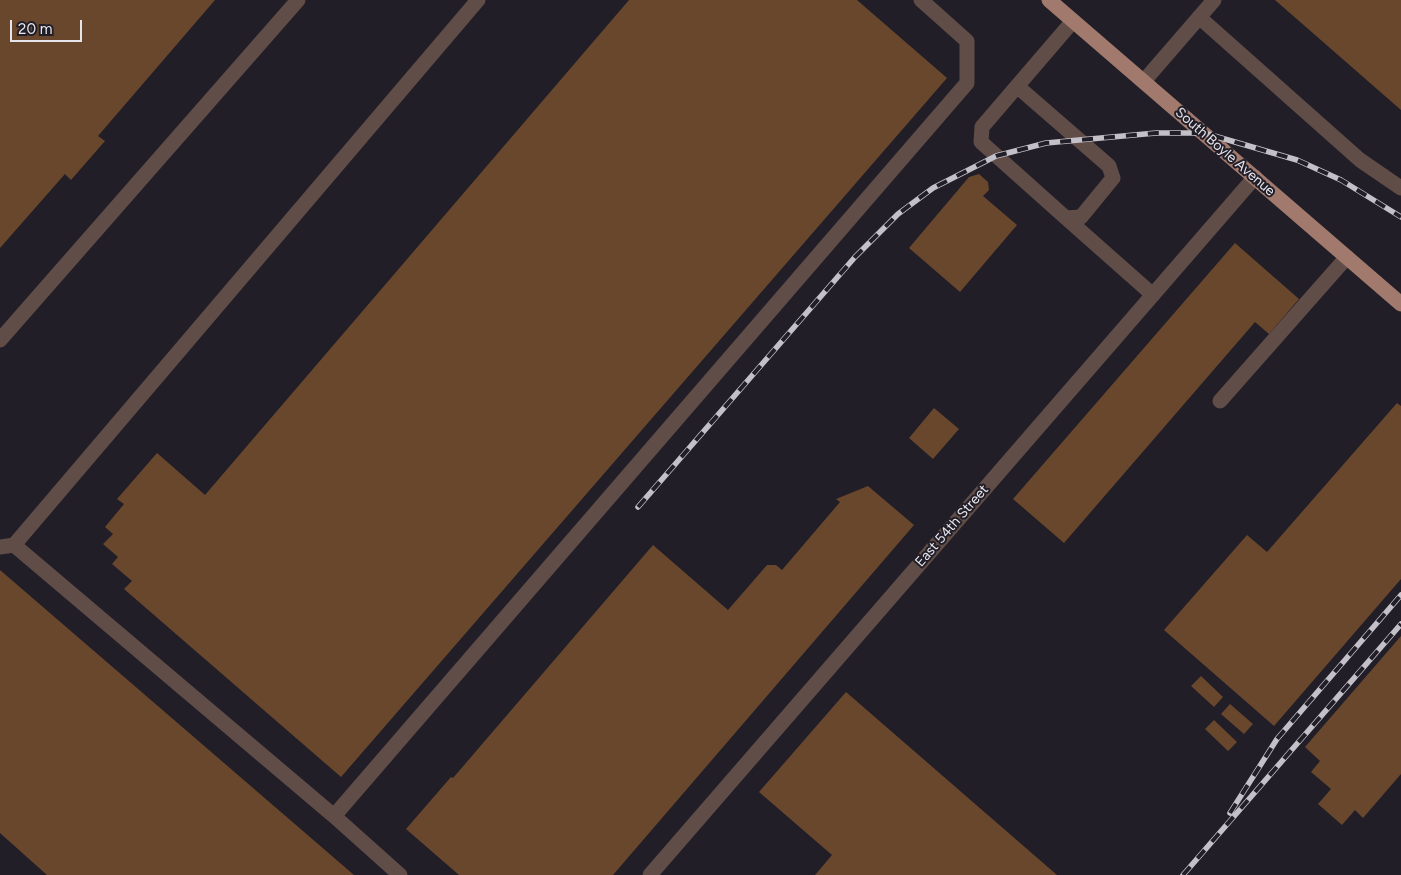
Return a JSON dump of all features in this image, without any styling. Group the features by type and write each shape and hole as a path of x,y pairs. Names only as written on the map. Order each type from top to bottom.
{"main road":[{"name":"South Boyle Avenue","path":"1049,0 1401,304"}],"street":[{"path":"0,340 298,0"},
{"path":"400,875 334,816 7,546 478,0"},
{"path":"334,816 967,83 967,41 921,0"},
{"path":"1144,82 1214,0"},
{"path":"1198,17 1360,160 1401,188"},
{"path":"1073,21 982,127 981,142 1153,295"},
{"path":"1018,87 1109,166 1113,178 1081,217 1066,218"},
{"name":"East 54th Street","path":"650,875 1255,178"},
{"path":"1220,401 1347,257"}],"building":[{"path":"0,0 215,0 98,136 105,141 71,180 65,174 0,248"},
{"path":"629,0 857,0 947,78 341,777 124,589 132,581 112,564 118,557 103,544 113,534 105,527 124,504 117,499 157,453 205,495"},
{"path":"1275,0 1401,0 1401,110"},
{"path":"979,174 988,182 989,190 983,196 1017,225 960,292 909,248 969,177"},
{"path":"1235,243 1299,299 1269,334 1255,322 1064,543 1013,499"},
{"path":"1397,403 1401,406 1401,579 1274,726 1164,630 1247,535 1267,552"},
{"path":"934,408 959,429 933,459 909,438"},
{"path":"868,486 914,525 613,875 459,875 406,829 451,777 453,778 653,545 728,610 767,565 776,565 782,570 840,502 836,499"},
{"path":"0,570 354,875 47,875 0,833"},
{"path":"1401,636 1401,774 1363,818 1355,810 1342,825 1318,804 1331,789 1311,772 1320,761 1305,747"},
{"path":"1201,676 1223,697 1214,707 1191,686"},
{"path":"846,692 1057,875 815,875 832,855 759,792"},
{"path":"1230,704 1253,724 1244,734 1221,714"},
{"path":"1214,720 1237,742 1228,751 1205,729"}],"railway":[{"path":"638,507 855,257 898,214 933,188 996,156 1046,143 1156,133 1204,133 1297,160 1341,180 1401,217"},
{"path":"1230,813 1277,739 1401,595"},
{"path":"1183,875 1401,624"}]}
